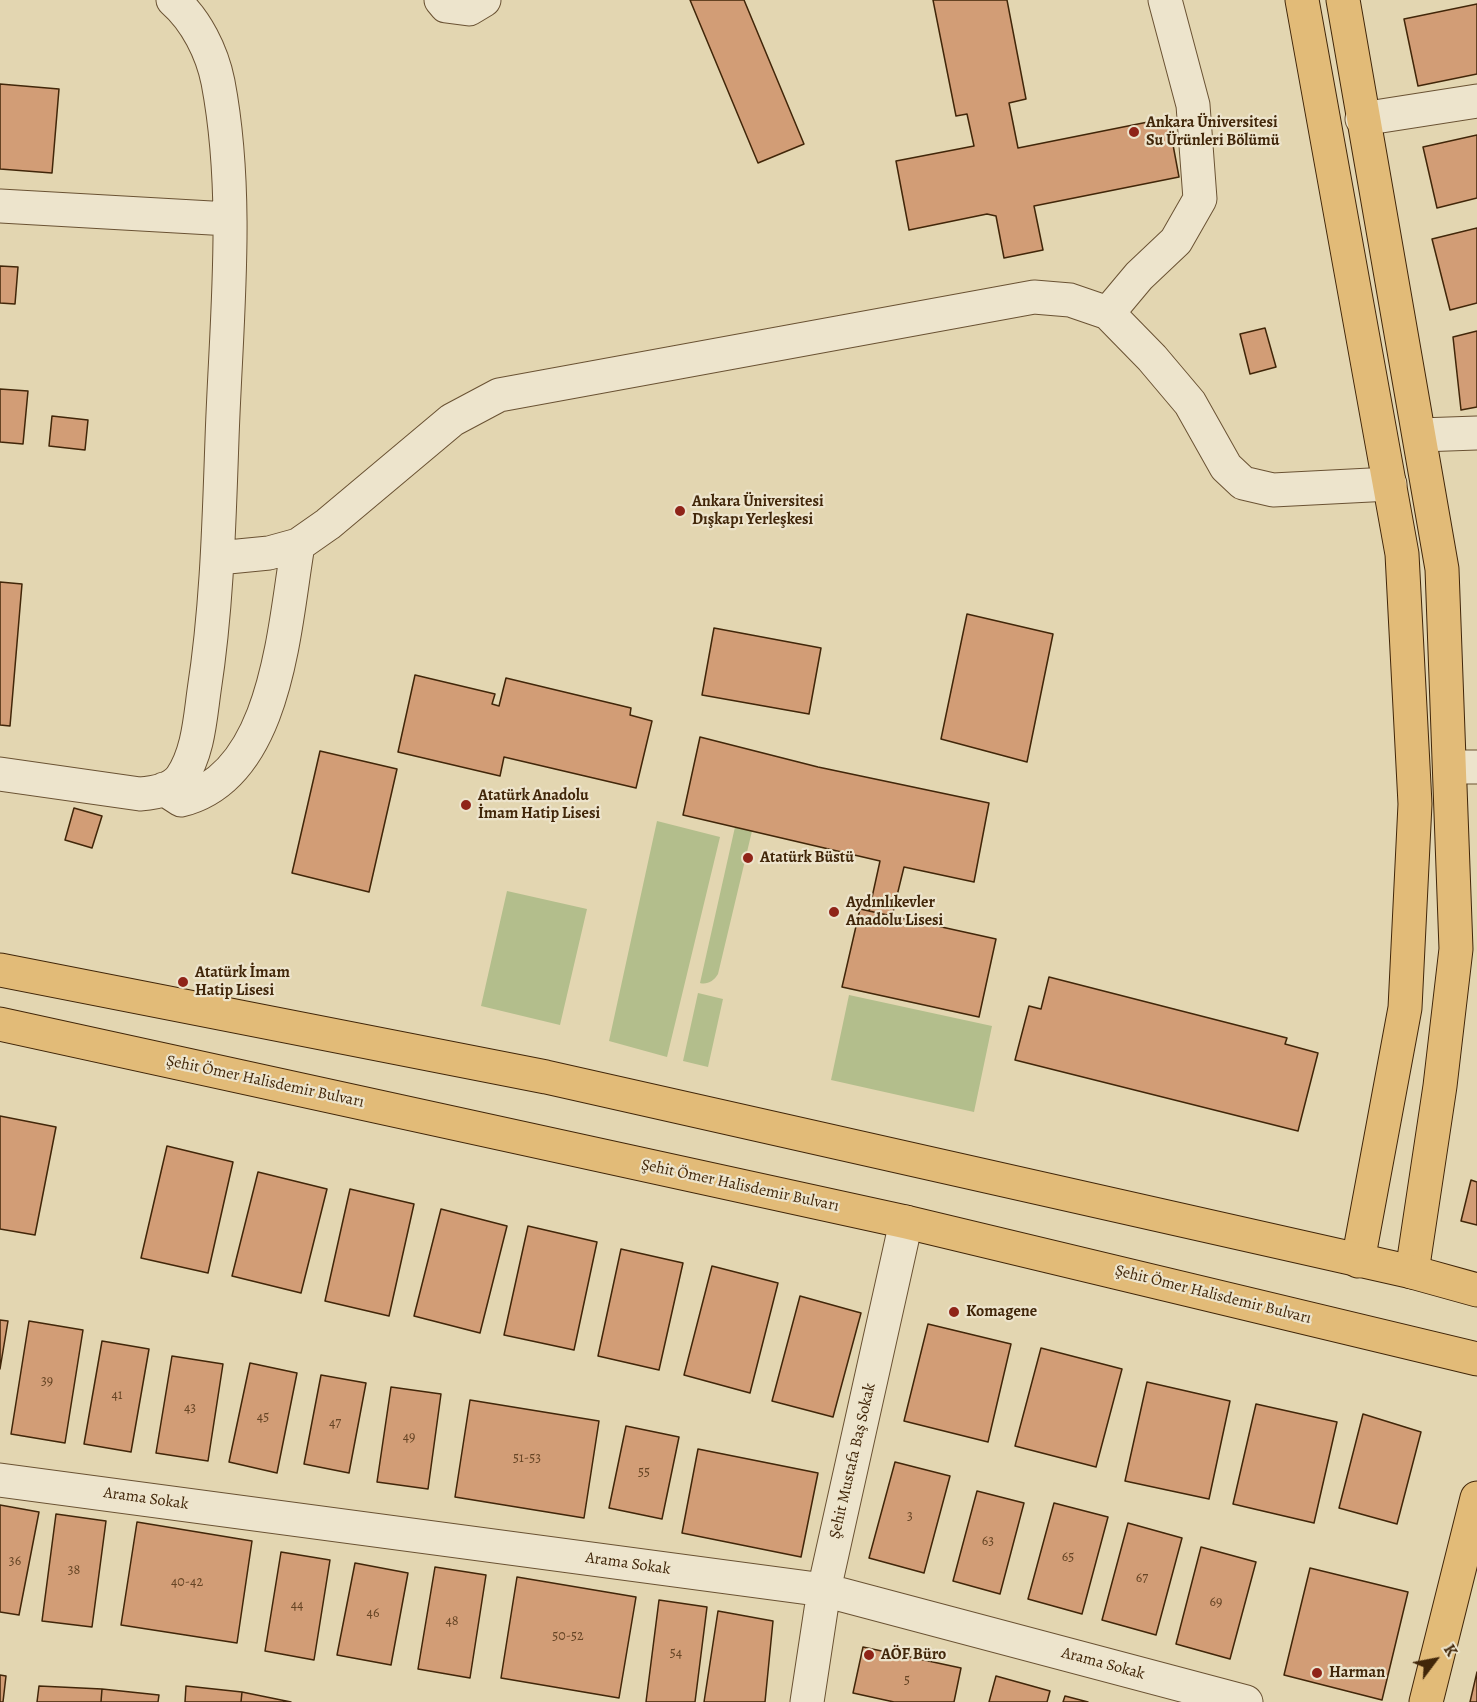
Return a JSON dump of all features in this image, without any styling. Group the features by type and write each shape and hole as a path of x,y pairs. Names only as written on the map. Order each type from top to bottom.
{"main road":[{"path":"1302,0 1390,484 1404,580 1415,804 1405,1008 1358,1261"},
{"path":"1343,0 1442,569 1464,767 1456,949 1440,1086 1412,1272"},
{"path":"0,970 546,1077 1412,1272 1477,1290"},
{"name":"Şehit Ömer Halisdemir Bulvarı","path":"0,1024 906,1222 1477,1359"},
{"path":"1426,1702 1477,1498"}],"street":[{"path":"0,774 140,794 158,793 180,780 197,742 212,641 218,558 229,219 225,124 217,78 204,42 184,10 172,0"},
{"path":"441,0 446,6 469,9 484,0"},
{"path":"1108,313 1139,276 1176,241 1200,199 1193,105 1165,0"},
{"path":"1362,119 1477,101"},
{"path":"0,206 229,219"},
{"path":"218,558 269,553 298,545 327,524 452,420 499,395 1034,297 1070,300 1108,313 1152,358 1190,404 1226,467 1243,483 1273,490 1390,484"},
{"path":"1420,435 1477,433"},
{"path":"164,789 181,800 197,796 209,788 242,757 259,726 272,695 298,545"},
{"name":"Şehit Mustafa Baş Sokak","path":"807,1702 824,1590 906,1222"},
{"name":"Arama Sokak","path":"0,1480 824,1590 1246,1702"}],"green space":[{"path":"657,821 720,837 667,1057 609,1041"},
{"path":"735,827 752,831 718,974 710,982 700,983"},
{"path":"507,891 587,909 560,1025 481,1006"},
{"path":"698,993 723,999 708,1067 683,1061"},
{"path":"849,995 992,1026 974,1112 831,1080"}],"building":[{"path":"690,0 744,0 804,144 758,163"},
{"name":"Ankara Üniversitesi Su Ürünleri Bölümü","path":"933,0 1007,0 1026,99 1009,103 1018,148 1168,118 1179,177 1034,206 1043,250 1004,258 996,216 987,214 909,230 896,161 974,146 967,114 956,116"},
{"path":"1477,4 1477,74 1418,86 1404,19"},
{"path":"0,84 59,89 52,173 0,169"},
{"path":"1477,135 1477,198 1437,208 1423,147"},
{"path":"1477,228 1477,303 1450,310 1432,239"},
{"path":"0,266 18,267 15,304 0,303"},
{"path":"1265,328 1276,367 1250,374 1240,334"},
{"path":"1477,331 1477,407 1461,410 1453,337"},
{"path":"0,389 28,391 23,444 0,442"},
{"path":"52,416 88,420 85,450 49,446"},
{"path":"0,582 22,584 10,726 0,725"},
{"path":"967,614 1053,634 1027,762 941,739"},
{"path":"714,628 821,648 809,714 702,695"},
{"path":"415,675 495,694 492,704 499,706 506,678 631,708 630,715 652,721 636,788 504,757 500,776 398,752"},
{"path":"700,737 818,767 989,803 974,882 904,867 892,916 869,911 880,861 683,815"},
{"path":"320,751 397,769 369,892 292,873"},
{"path":"74,808 102,816 92,848 65,840"},
{"path":"860,909 996,939 979,1017 842,987"},
{"path":"1049,977 1287,1038 1285,1044 1318,1053 1298,1131 1015,1060 1029,1006 1041,1009"},
{"path":"0,1116 56,1127 35,1235 0,1229"},
{"path":"167,1146 233,1162 208,1273 141,1258"},
{"path":"258,1172 327,1189 301,1293 232,1276"},
{"path":"1471,1180 1477,1182 1477,1225 1461,1221"},
{"path":"350,1189 414,1204 389,1316 325,1301"},
{"path":"441,1209 507,1226 480,1333 414,1316"},
{"path":"528,1226 597,1242 574,1350 504,1335"},
{"path":"621,1249 683,1263 659,1370 598,1356"},
{"path":"712,1266 778,1283 750,1393 684,1375"},
{"path":"800,1296 861,1313 833,1417 772,1401"},
{"path":"0,1320 8,1321 0,1369"},
{"path":"29,1321 83,1330 65,1443 11,1434"},
{"path":"928,1324 1011,1344 988,1442 904,1421"},
{"path":"102,1341 149,1349 131,1452 84,1444"},
{"path":"1041,1348 1122,1369 1096,1467 1015,1446"},
{"path":"172,1356 223,1364 208,1461 156,1453"},
{"path":"250,1363 297,1373 277,1473 229,1462"},
{"path":"321,1375 366,1383 349,1473 304,1464"},
{"path":"1147,1382 1230,1401 1209,1499 1125,1481"},
{"path":"391,1387 441,1394 428,1489 377,1482"},
{"path":"470,1400 599,1421 584,1518 455,1497"},
{"path":"1256,1404 1337,1422 1314,1523 1233,1504"},
{"path":"1363,1414 1421,1432 1397,1524 1339,1508"},
{"path":"626,1426 679,1437 662,1519 609,1508"},
{"path":"698,1449 818,1473 801,1557 682,1533"},
{"path":"895,1462 950,1476 924,1573 869,1558"},
{"path":"977,1491 1024,1503 1000,1594 953,1581"},
{"path":"1054,1503 1108,1517 1082,1614 1028,1599"},
{"path":"0,1505 39,1512 19,1615 0,1612"},
{"path":"56,1514 106,1521 92,1627 42,1621"},
{"path":"137,1522 252,1541 237,1643 121,1625"},
{"path":"1128,1523 1182,1538 1156,1635 1102,1620"},
{"path":"1201,1547 1256,1562 1230,1659 1176,1644"},
{"path":"281,1552 330,1560 314,1660 265,1651"},
{"path":"355,1563 408,1573 391,1665 337,1655"},
{"path":"435,1567 486,1575 470,1678 418,1669"},
{"path":"1310,1568 1408,1592 1382,1700 1284,1675"},
{"path":"517,1577 636,1597 619,1698 501,1678"},
{"path":"659,1600 707,1607 695,1702 646,1702"},
{"path":"718,1611 773,1621 765,1702 704,1702"},
{"path":"863,1647 961,1668 954,1702 894,1702 853,1693"},
{"path":"1477,1672 1477,1702 1470,1702"},
{"path":"0,1675 6,1676 3,1702 0,1702"},
{"path":"996,1676 1050,1691 1047,1702 989,1702"},
{"path":"39,1686 102,1689 101,1702 37,1702"},
{"path":"186,1686 242,1692 241,1702 185,1702"},
{"path":"102,1689 159,1695 158,1702 101,1702"},
{"path":"242,1692 291,1702 241,1702"},
{"path":"1065,1696 1088,1702 1063,1702"}],"place":[{"name":"Ankara Üniversitesi Su Ürünleri Bölümü","path":"1134,132"},
{"name":"Ankara Üniversitesi Dışkapı Yerleşkesi","path":"680,511"},
{"name":"Atatürk Anadolu İmam Hatip Lisesi","path":"466,805"},
{"name":"Atatürk Büstü","path":"748,858"},
{"name":"Aydınlıkevler Anadolu Lisesi","path":"834,912"},
{"name":"Atatürk İmam Hatip Lisesi","path":"183,982"},
{"name":"Komagene","path":"954,1312"},
{"name":"AÖF Büro","path":"869,1655"},
{"name":"Harman","path":"1317,1673"}]}
